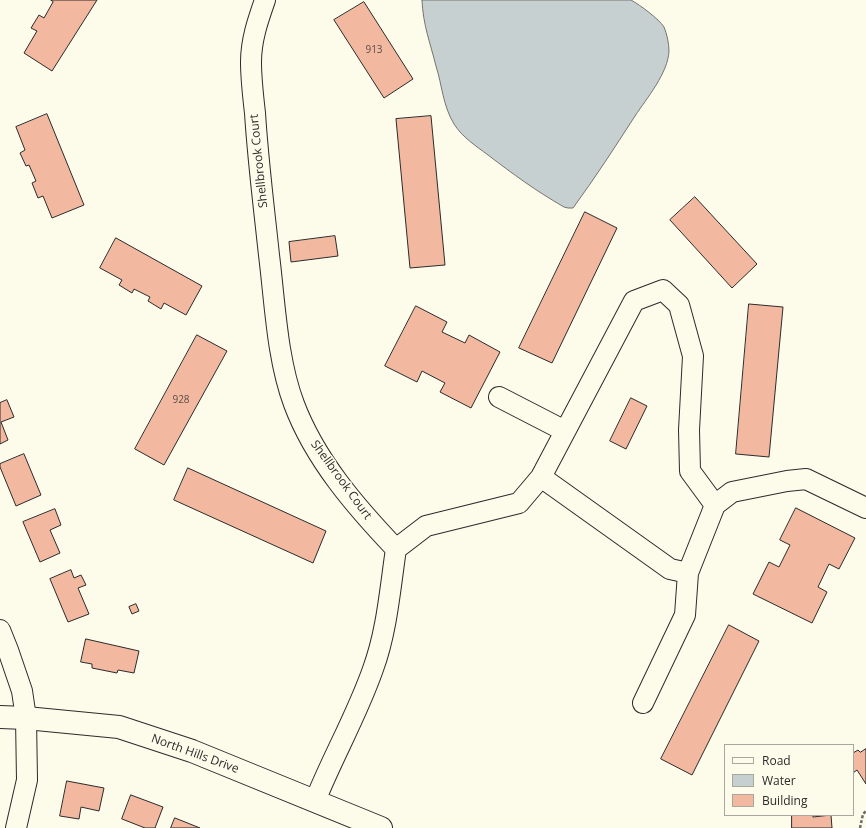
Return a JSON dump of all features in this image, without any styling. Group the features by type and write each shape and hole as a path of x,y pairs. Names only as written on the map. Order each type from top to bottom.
{"main road":[{"name":"North Hills Drive","path":"0,717 26,718 119,728 192,751 380,828"}],"street":[{"name":"Shellbrook Court","path":"265,0 255,28 251,61 252,81 257,150 277,329 285,372 294,404 306,431 322,459 368,520 396,549"},
{"path":"315,801 323,780 356,712 374,668 382,640 396,549 426,526 519,503 541,477 634,301 663,290 679,305 693,356 689,430 690,471 715,505"},
{"path":"499,397 565,431"},
{"path":"541,477 670,569 688,573"},
{"path":"643,703 685,615 688,573 715,505 732,492 806,479 866,508"},
{"path":"0,630 22,691 26,718 27,780 16,828"}],"path":[{"path":"860,828 863,814 866,811"}],"water":[{"path":"422,0 631,0 649,12 664,27 668,39 669,51 668,59 661,76 573,208 564,207 544,195 474,145 457,129 450,117 445,103 425,26"}],"building":[{"path":"51,0 97,0 52,71 24,53 37,31 31,28 39,15 44,18 53,2"},
{"path":"364,2 413,79 384,98 334,20"},
{"path":"47,114 84,205 52,218 43,196 38,198 32,183 36,181 29,165 26,166 20,153 25,150 16,127"},
{"path":"431,116 445,265 410,268 396,119"},
{"path":"695,197 757,264 732,288 670,220"},
{"path":"585,212 617,228 552,363 519,348"},
{"path":"335,236 338,256 291,262 289,242"},
{"path":"116,238 202,286 186,315 164,303 161,309 148,301 150,297 134,289 132,293 119,285 122,280 100,268"},
{"path":"749,304 783,307 769,457 736,454"},
{"path":"416,306 447,322 442,332 465,343 469,335 500,352 471,408 440,392 445,383 422,371 417,382 385,366"},
{"path":"197,335 227,351 164,465 135,449"},
{"path":"631,398 647,406 626,449 610,441"},
{"path":"7,400 14,417 1,422 8,440 0,444 0,403"},
{"path":"24,454 41,495 16,506 0,464"},
{"path":"188,468 326,531 313,563 174,500"},
{"path":"796,508 855,538 839,569 829,564 818,587 827,592 812,623 753,594 769,562 779,567 790,545 780,540"},
{"path":"55,509 61,525 50,530 60,553 40,562 23,522"},
{"path":"71,570 74,578 81,575 86,585 78,588 89,614 68,622 50,579"},
{"path":"136,604 139,611 132,614 129,607"},
{"path":"729,625 759,641 692,775 661,759"},
{"path":"86,639 139,651 134,673 118,670 117,673 92,668 92,664 81,662"},
{"path":"866,749 866,784 857,770 854,772 854,752 858,750 860,752"},
{"path":"67,781 104,788 99,811 81,807 79,819 60,816"},
{"path":"131,795 163,807 155,828 145,828 122,819"},
{"path":"792,816 831,816 832,828 792,828"},
{"path":"175,818 200,828 171,828"}]}
